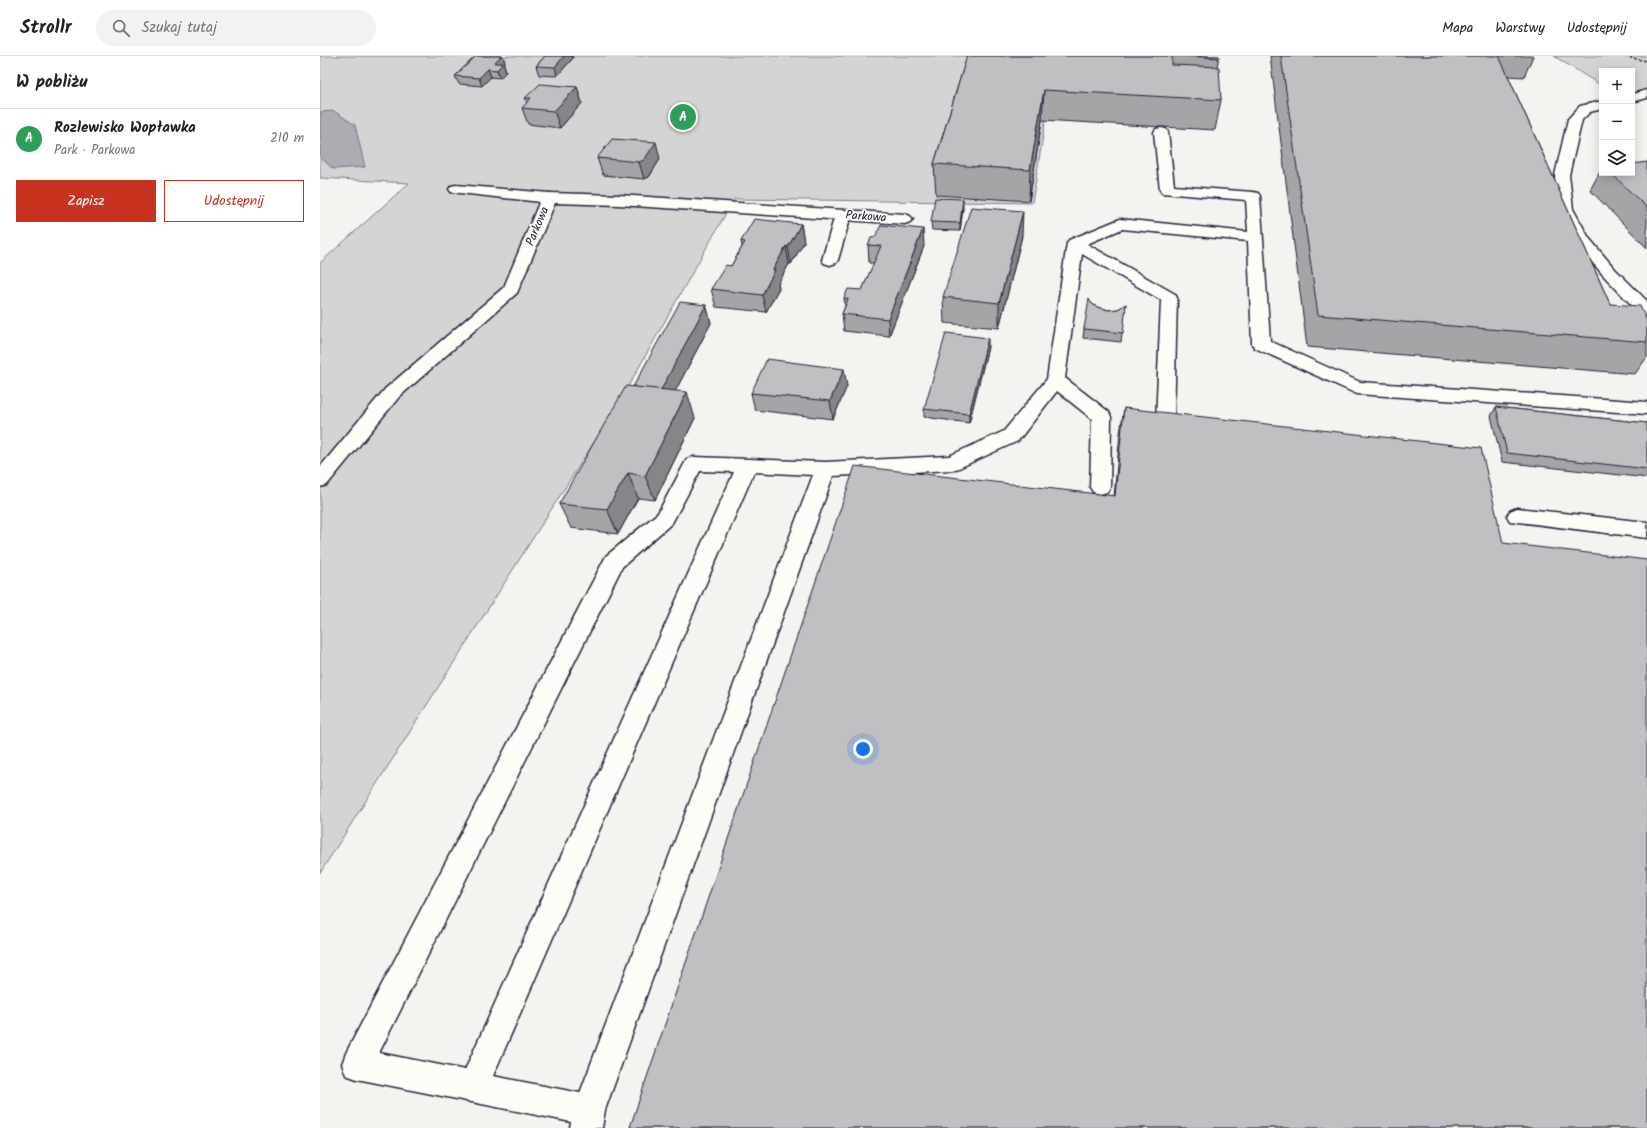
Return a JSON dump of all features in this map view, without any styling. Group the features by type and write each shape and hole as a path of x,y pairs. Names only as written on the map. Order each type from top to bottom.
{"street":[{"path":"1635,97 1647,94"},
{"path":"1599,106 1585,110 1575,119 1562,175 1565,209 1582,240 1609,272 1647,311"},
{"path":"1161,132 1167,190 1253,196 1261,344 1357,388 1647,408"},
{"path":"456,189 549,198"},
{"name":"Parkowa","path":"320,480 392,393 511,289 549,198 619,200 905,219"},
{"path":"830,260 842,215"},
{"path":"1075,243 1120,224 1256,237"},
{"path":"825,469 587,1119 473,1087 357,1064 614,562 665,518 694,464 825,469 952,463 1011,436 1056,380 1075,243"},
{"path":"1075,243 1169,298 1165,422"},
{"path":"1056,380 1102,417 1100,487"},
{"path":"473,1087 747,465"},
{"path":"1517,516 1647,530"}],"path":[{"path":"1621,56 1647,61"}],"shaded area":[{"path":"320,56 1056,56 1032,203 734,199 617,406 320,873 320,263 409,183 320,178"},
{"path":"1554,56 1647,56 1647,97 1635,99 1635,68 1599,68 1599,84"},
{"path":"334,111 355,125 365,167 333,169 320,157 320,112"}],"building":[{"path":"476,56 501,56 494,63 503,63 497,70 488,69 479,78 455,76"},
{"path":"545,56 564,56 555,67 536,66"},
{"path":"967,56 1172,56 1172,65 1219,67 1221,100 1044,90 1030,170 934,164"},
{"path":"1188,56 1219,56 1219,58"},
{"path":"1281,56 1499,56 1610,304 1640,306 1647,321 1647,342 1318,315"},
{"path":"540,84 577,87 554,111 522,108 531,98 525,98"},
{"path":"612,139 656,142 644,160 639,162 597,158"},
{"path":"1647,162 1647,208 1614,176 1635,176 1635,164"},
{"path":"935,198 963,199 960,223 931,222"},
{"path":"971,207 1023,211 999,303 943,297"},
{"path":"754,219 801,224 788,247 786,246 762,295 711,289 726,265 731,266 745,242 741,241"},
{"path":"881,225 923,229 888,319 842,314 848,299 844,298 848,289 862,290 881,246 868,245 871,238 875,237"},
{"path":"1089,299 1091,303 1097,307 1109,310 1118,309 1126,304 1123,333 1084,329"},
{"path":"680,302 706,305 661,390 633,387"},
{"path":"946,333 988,338 969,414 924,409"},
{"path":"767,359 844,369 830,401 751,393"},
{"path":"626,386 687,392 645,476 628,473 607,509 559,504"},
{"path":"1496,407 1647,423 1647,469 1507,453"},
{"path":"1124,408 1481,448 1503,543 1647,560 1647,1128 630,1127 855,466 1115,496"}],"place":[{"name":"Rozlewisko Wopławka","path":"683,117"}]}
